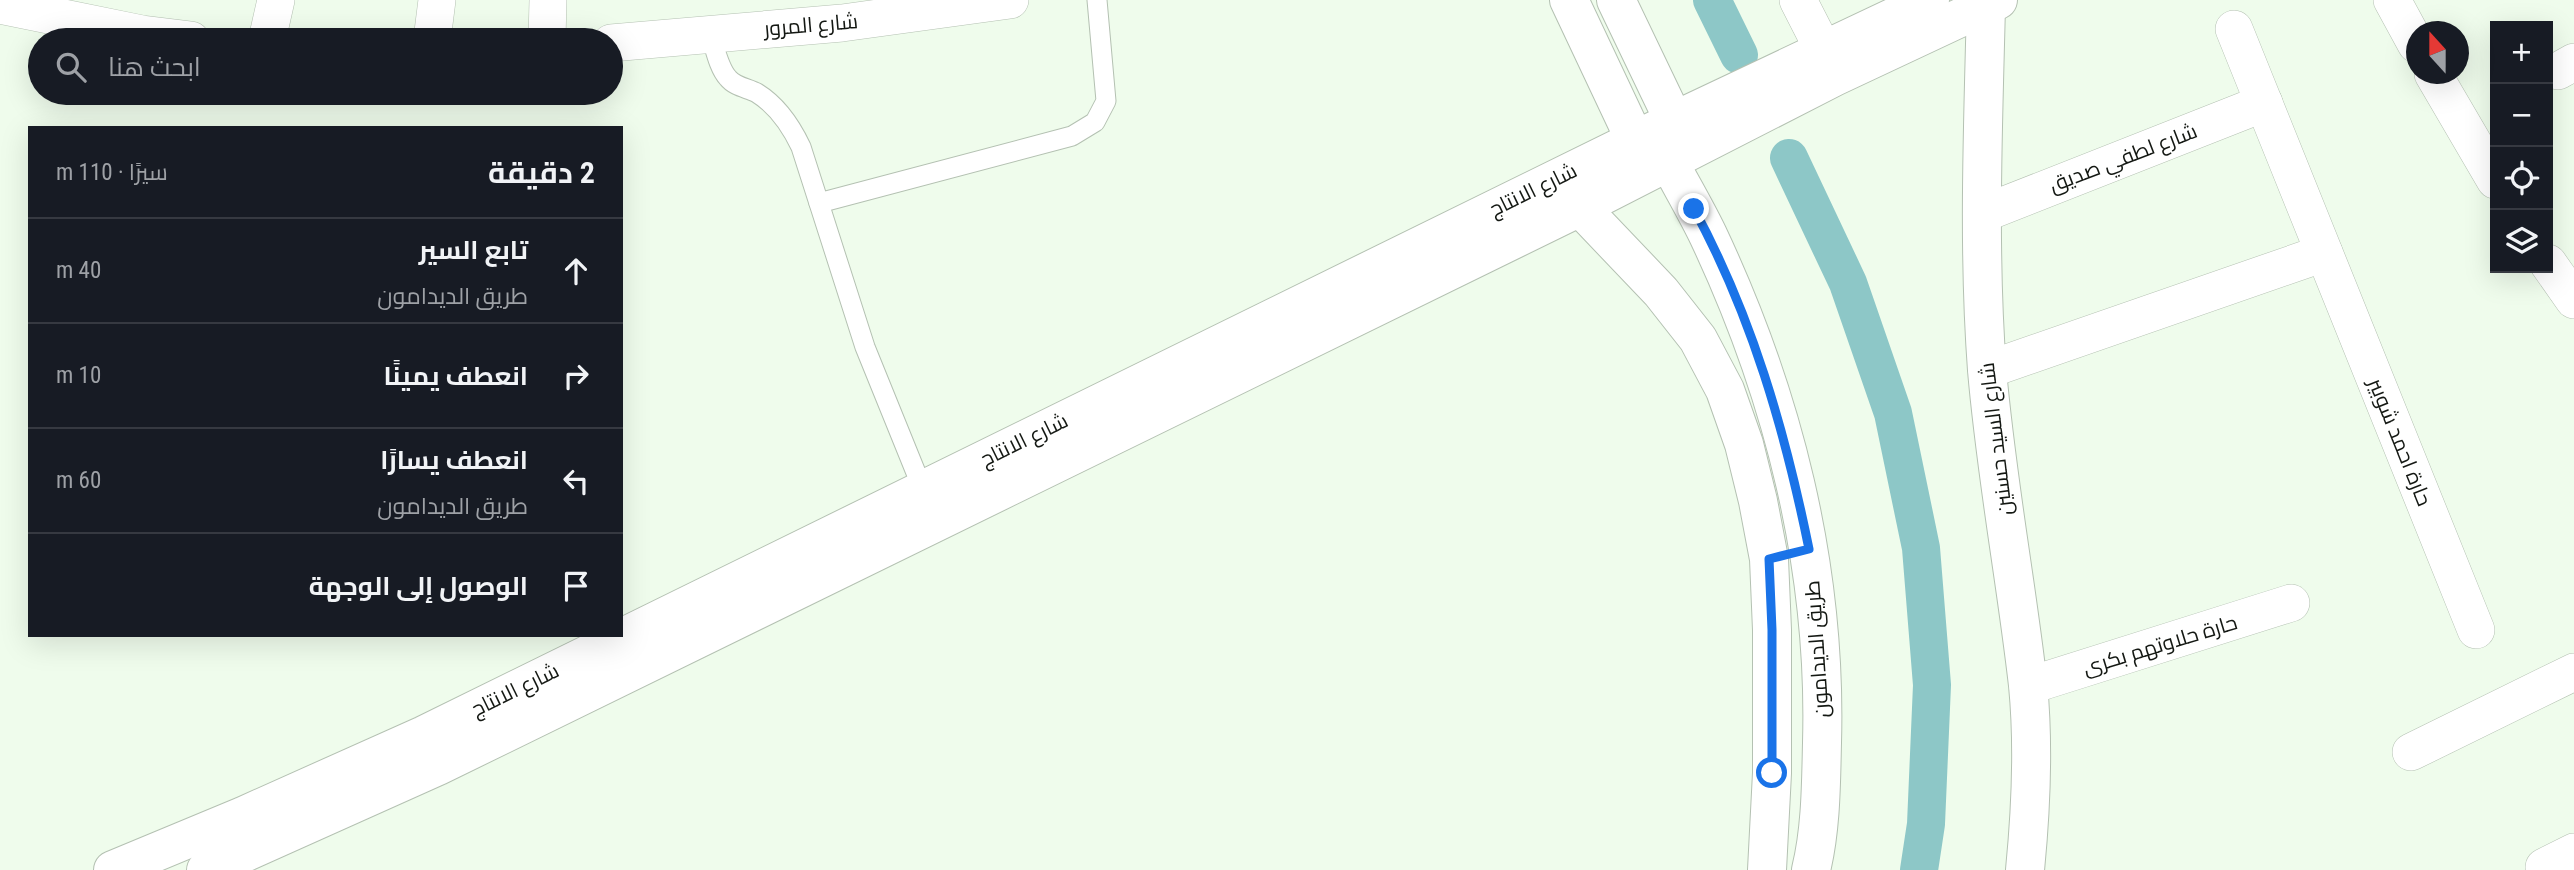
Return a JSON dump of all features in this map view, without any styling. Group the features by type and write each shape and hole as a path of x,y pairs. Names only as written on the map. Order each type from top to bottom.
{"main road":[{"path":"1569,0 1635,140"},
{"path":"1616,0 1674,121"},
{"name":"شارع الانتاج","path":"206,870 923,490 1674,121 1930,0"},
{"name":"شارع الانتاج","path":"113,870 243,816 431,750 1580,207 1834,77 1992,3"},
{"name":"شارع السيد حسنين","path":"1992,3 1981,256 1987,370 2028,686 2030,811 2025,870"},
{"name":"طريق الديدامون","path":"1668,160 1707,233 1741,310 1770,387 1792,468 1809,549 1816,602 1823,710 1820,812 1811,870"},
{"name":"طريق الديدامون","path":"1580,207 1661,292 1698,339 1725,390 1744,443 1769,559 1772,773 1766,870"},
{"path":"1769,559 1809,549"}],"street":[{"path":"270,28 276,0"},
{"path":"434,28 437,0"},
{"path":"547,28 548,0"},
{"name":"شارع المرور","path":"623,42 842,23 1010,0"},
{"path":"1798,0 1824,51"},
{"path":"2392,0 2406,25"},
{"path":"0,5 113,28"},
{"name":"حارة احمد شوبير","path":"2234,29 2476,630"},
{"path":"2438,84 2490,172"},
{"name":"شارع لطفي صديق","path":"1982,214 2264,103"},
{"path":"1987,370 2324,253"},
{"name":"حارة حلاوتهم بكرى","path":"2028,686 2291,603"},
{"path":"2411,752 2574,672"}],"lane":[{"path":"819,203 1072,136 1095,122 1106,101 1097,0"},
{"path":"710,33 728,79 758,94 778,110 801,148 865,347 923,490"}],"waterway":[{"path":"1712,0 1739,55"},
{"path":"1789,158 1848,283 1893,413 1921,548 1932,685 1926,824 1919,870"}],"route":[{"path":"1694,209 1741,310 1770,387 1792,468 1809,549 1769,559 1772,773"}]}
